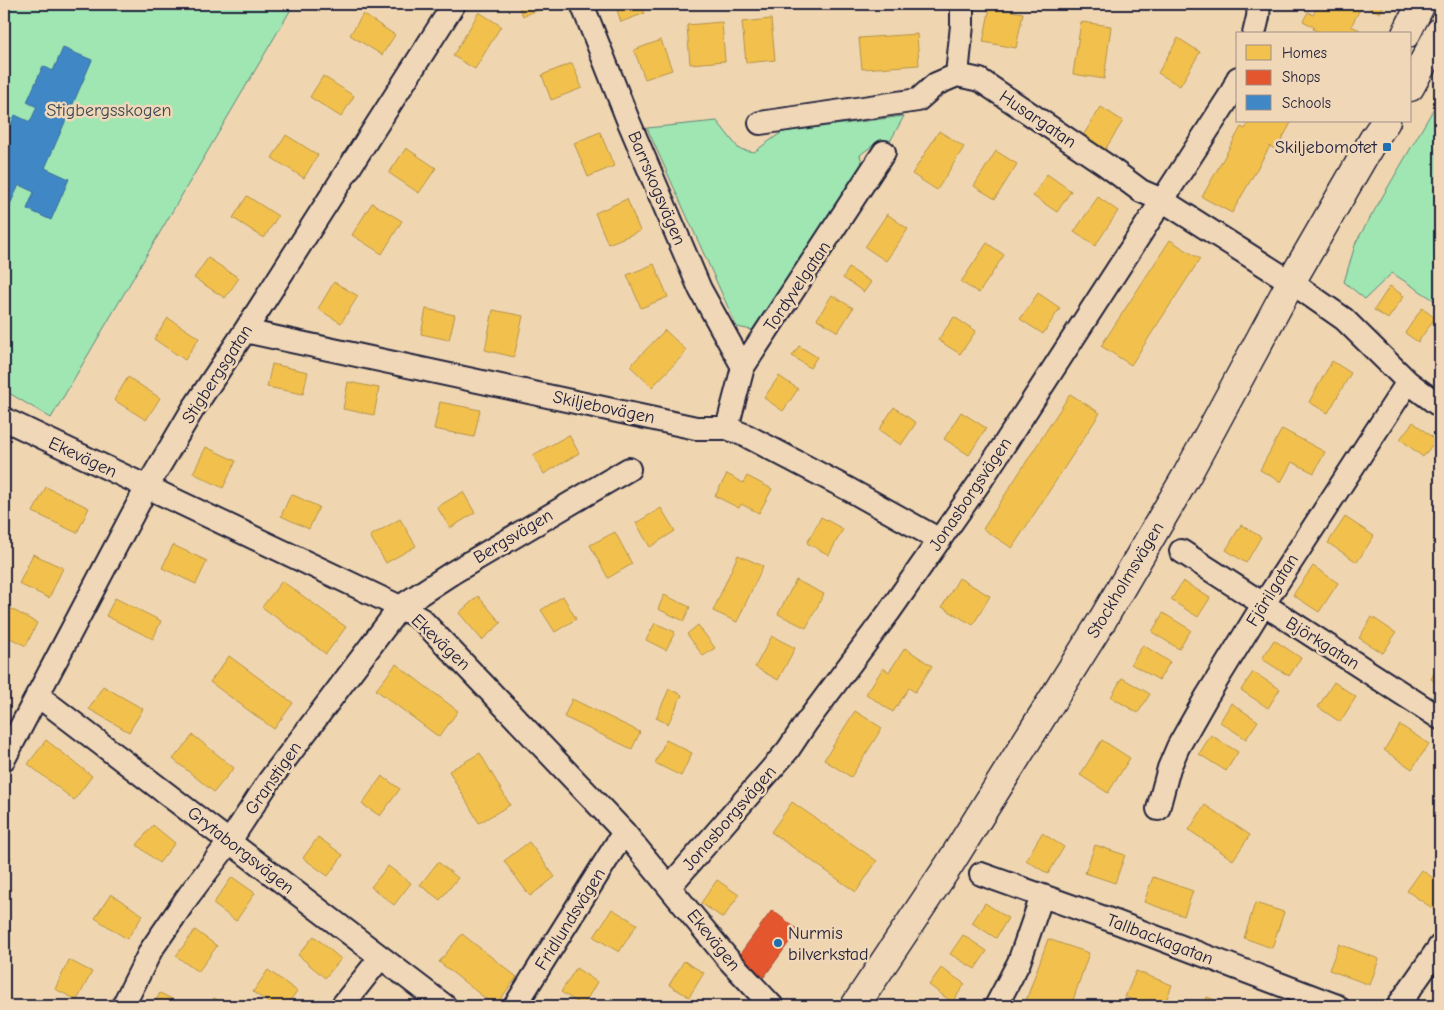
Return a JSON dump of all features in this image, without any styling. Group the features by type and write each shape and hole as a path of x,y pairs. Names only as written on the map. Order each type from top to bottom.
{"main road":[{"path":"1407,32 1421,4"},
{"path":"1412,84 1440,32"},
{"name":"Stockholmsvägen","path":"855,1006 949,865 1103,619 1187,475 1291,282 1378,128"}],"street":[{"name":"Stigbergsgatan","path":"4,759 147,487 193,408 245,331 454,4"},
{"name":"Barrskogsvägen","path":"582,4 632,129 700,289 743,367"},
{"path":"760,123 918,100 936,84 957,75 962,4"},
{"path":"1254,32 1259,4"},
{"name":"Husargatan","path":"957,75 980,80 1106,165 1141,191 1162,200 1291,282 1344,319 1408,382 1440,406"},
{"name":"Jonasborgsvägen","path":"670,886 788,750 940,540 1231,94 1236,83"},
{"name":"Tordyvelgatan","path":"727,428 743,367 884,152"},
{"name":"Skiljebovägen","path":"245,331 696,428 727,428 747,436 850,490 940,540"},
{"name":"Fjärilgatan","path":"1158,810 1169,768 1178,747 1263,604 1408,382"},
{"name":"Ekevägen","path":"4,419 400,607 422,620 624,832 728,959 772,1006"},
{"name":"Bergsvägen","path":"400,607 452,572 629,469"},
{"name":"Björkgatan","path":"1181,551 1440,718"},
{"name":"Granstigen","path":"124,1006 151,950 189,895 230,841 269,781 400,607"},
{"name":"Grytaborgsvägen","path":"37,695 444,1006"},
{"name":"Fridlundsvägen","path":"515,1006 624,832"},
{"name":"Tallbackagatan","path":"981,874 1116,922 1338,1006"},
{"path":"996,1006 1019,962 1042,896"},
{"path":"1398,1006 1440,946"},
{"path":"342,1006 380,958"}],"green space":[{"name":"Stigbergsskogen","path":"4,4 294,4 51,418 4,390"},
{"path":"1440,98 1440,304 1392,273 1365,299 1344,282 1356,242"},
{"path":"904,116 887,147 877,142 860,155 865,175 757,331 737,327 647,128 717,121 739,149 754,152 782,132"}],"building: Homes":[{"path":"518,4 545,4 546,7 523,16"},
{"path":"615,4 641,4 645,13 621,22"},
{"path":"1319,4 1363,4 1351,26 1360,30 1359,32 1318,32 1313,29 1314,27 1303,21 1308,12 1313,15"},
{"path":"1363,4 1385,4 1380,13"},
{"path":"990,7 1023,13 1016,48 983,42"},
{"path":"479,12 501,26 475,69 453,56"},
{"path":"363,14 395,35 382,55 350,35"},
{"path":"771,19 775,60 746,63 742,22"},
{"path":"722,22 725,61 690,64 687,25"},
{"path":"1081,22 1111,26 1104,79 1073,74"},
{"path":"917,34 919,65 862,69 859,38"},
{"path":"1178,38 1200,52 1180,86 1158,73"},
{"path":"661,40 672,70 645,79 634,50"},
{"path":"572,63 582,88 551,100 542,75"},
{"path":"323,76 354,96 341,117 310,97"},
{"path":"1101,107 1123,121 1104,151 1082,137"},
{"path":"1249,122 1291,122 1276,150 1270,146 1232,213 1202,197 1241,127 1245,129"},
{"path":"939,131 964,147 937,190 912,174"},
{"path":"600,132 614,166 588,177 574,143"},
{"path":"286,135 318,155 304,178 272,158"},
{"path":"406,148 436,168 419,193 389,173"},
{"path":"996,151 1017,164 995,199 974,186"},
{"path":"1047,174 1071,191 1057,212 1033,196"},
{"path":"247,196 278,216 264,238 233,218"},
{"path":"1098,197 1118,211 1095,246 1074,232"},
{"path":"627,199 640,231 608,244 595,213"},
{"path":"372,203 402,221 382,254 352,235"},
{"path":"887,214 908,229 886,261 865,247"},
{"path":"1170,240 1200,259 1131,365 1101,346"},
{"path":"987,243 1004,255 979,293 961,282"},
{"path":"208,258 239,278 225,298 194,278"},
{"path":"654,264 668,297 641,308 627,275"},
{"path":"849,268 871,282 864,292 843,278"},
{"path":"334,282 358,296 341,323 318,309"},
{"path":"1390,286 1404,296 1388,319 1374,310"},
{"path":"1038,293 1060,308 1043,334 1020,319"},
{"path":"832,295 853,308 838,332 817,319"},
{"path":"1422,308 1435,318 1418,342 1405,333"},
{"path":"426,309 455,315 449,340 421,334"},
{"path":"493,310 523,316 514,357 485,350"},
{"path":"954,317 976,331 960,354 938,340"},
{"path":"168,318 199,338 185,360 154,339"},
{"path":"665,330 687,351 652,387 630,366"},
{"path":"799,346 817,357 810,368 792,356"},
{"path":"1332,361 1351,373 1328,413 1309,402"},
{"path":"272,364 308,372 303,394 267,387"},
{"path":"779,376 798,389 783,411 764,398"},
{"path":"128,377 160,398 146,420 114,400"},
{"path":"348,382 379,388 374,415 343,409"},
{"path":"1070,394 1100,413 1012,548 983,529"},
{"path":"440,402 480,410 474,437 434,429"},
{"path":"894,407 916,423 901,445 879,430"},
{"path":"961,412 986,428 969,455 944,439"},
{"path":"1413,422 1436,440 1423,457 1400,439"},
{"path":"1282,429 1325,452 1314,473 1292,462 1281,482 1260,470"},
{"path":"569,435 579,453 544,474 533,455"},
{"path":"206,447 236,461 223,488 193,473"},
{"path":"727,474 743,483 747,476 772,489 759,513 741,504 739,508 715,496"},
{"path":"46,487 89,508 77,533 33,512"},
{"path":"463,492 475,513 450,528 437,507"},
{"path":"291,494 319,507 309,529 281,516"},
{"path":"661,508 675,531 650,547 636,523"},
{"path":"821,517 843,529 829,555 807,543"},
{"path":"1345,517 1374,536 1357,562 1328,543"},
{"path":"400,519 416,546 386,563 370,536"},
{"path":"1241,525 1261,537 1246,563 1226,550"},
{"path":"615,532 632,564 608,578 590,545"},
{"path":"173,545 207,561 196,584 162,568"},
{"path":"33,554 63,568 49,598 19,584"},
{"path":"738,555 763,566 737,622 713,611"},
{"path":"1313,566 1338,583 1319,612 1293,595"},
{"path":"959,578 990,596 973,625 942,607"},
{"path":"796,580 824,594 806,628 778,614"},
{"path":"282,581 346,627 326,654 262,607"},
{"path":"1183,581 1210,598 1198,617 1171,600"},
{"path":"664,595 690,607 684,621 658,609"},
{"path":"478,596 501,623 482,640 459,613"},
{"path":"563,596 576,619 555,632 541,610"},
{"path":"115,598 161,621 153,639 106,616"},
{"path":"4,605 37,623 26,646 4,635"},
{"path":"1163,613 1191,630 1179,649 1152,632"},
{"path":"1372,617 1396,633 1383,653 1359,638"},
{"path":"655,623 675,632 666,650 646,640"},
{"path":"698,625 715,648 703,656 687,634"},
{"path":"772,636 795,648 778,680 755,667"},
{"path":"1274,640 1301,658 1289,676 1262,659"},
{"path":"1143,645 1170,662 1159,680 1131,664"},
{"path":"905,648 932,666 915,692 909,688 893,712 866,694 883,668 889,672"},
{"path":"229,656 293,703 274,729 210,682"},
{"path":"1440,663 1440,685 1431,679"},
{"path":"396,664 458,711 439,737 376,690"},
{"path":"1253,672 1280,689 1268,708 1241,690"},
{"path":"1122,678 1150,694 1138,713 1111,697"},
{"path":"1334,682 1356,697 1340,722 1318,707"},
{"path":"103,686 143,709 129,732 89,709"},
{"path":"669,689 682,695 668,724 656,718"},
{"path":"572,699 640,732 632,749 564,717"},
{"path":"1231,703 1258,721 1246,739 1220,722"},
{"path":"855,711 882,728 851,777 824,760"},
{"path":"1400,725 1429,744 1412,769 1384,750"},
{"path":"193,735 234,768 214,792 173,759"},
{"path":"1211,735 1238,752 1226,771 1199,754"},
{"path":"46,740 92,776 74,800 28,764"},
{"path":"666,740 692,753 681,776 655,763"},
{"path":"1102,740 1130,758 1108,793 1080,775"},
{"path":"480,753 510,805 479,823 449,771"},
{"path":"382,776 400,789 380,816 362,804"},
{"path":"792,802 877,861 856,892 771,832"},
{"path":"1205,805 1250,835 1233,860 1189,830"},
{"path":"153,825 175,843 159,863 137,845"},
{"path":"1042,833 1064,847 1048,874 1026,860"},
{"path":"318,837 343,855 328,876 303,858"},
{"path":"529,842 555,877 530,896 504,861"},
{"path":"1095,845 1125,855 1115,883 1085,873"},
{"path":"4,853 11,857 4,871"},
{"path":"438,862 458,878 440,900 420,885"},
{"path":"388,866 411,883 394,905 371,887"},
{"path":"1422,870 1440,883 1440,902 1435,910 1407,891"},
{"path":"232,877 255,893 236,921 213,904"},
{"path":"1153,877 1193,891 1184,916 1144,902"},
{"path":"717,880 739,895 723,918 701,903"},
{"path":"111,894 143,915 127,939 95,918"},
{"path":"985,903 1008,918 996,938 972,923"},
{"path":"1255,903 1284,912 1272,948 1244,938"},
{"path":"612,909 637,924 619,952 594,937"},
{"path":"195,930 217,946 198,972 176,956"},
{"path":"462,934 517,977 495,1006 439,962"},
{"path":"963,935 987,951 975,969 950,954"},
{"path":"314,936 341,959 325,978 298,955"},
{"path":"1048,939 1089,953 1071,1006 1024,1006"},
{"path":"1339,944 1379,959 1370,985 1329,970"},
{"path":"69,960 92,972 77,1000 55,989"},
{"path":"684,961 704,973 689,997 669,985"},
{"path":"576,968 597,982 583,1006 561,992"},
{"path":"941,968 965,984 952,1002 929,985"},
{"path":"268,970 297,991 286,1006 273,1006 253,992"},
{"path":"1136,971 1172,985 1164,1006 1149,1006 1125,997"},
{"path":"160,993 178,1002 176,1006 153,1006"},
{"path":"1207,997 1230,1006 1204,1006"},
{"path":"214,998 229,1006 210,1005"}],"building: Shops":[{"path":"772,910 798,930 764,977 737,958"}],"building: Schools":[{"path":"63,48 92,60 45,168 69,179 51,220 27,209 34,192 19,185 5,215 4,142 15,115 30,122 37,107 27,102 43,66 53,71"}],"place":[{"name":"Skiljebomotet","path":"1387,147"},
{"name":"Nurmis bilverkstad","path":"778,943"}]}
